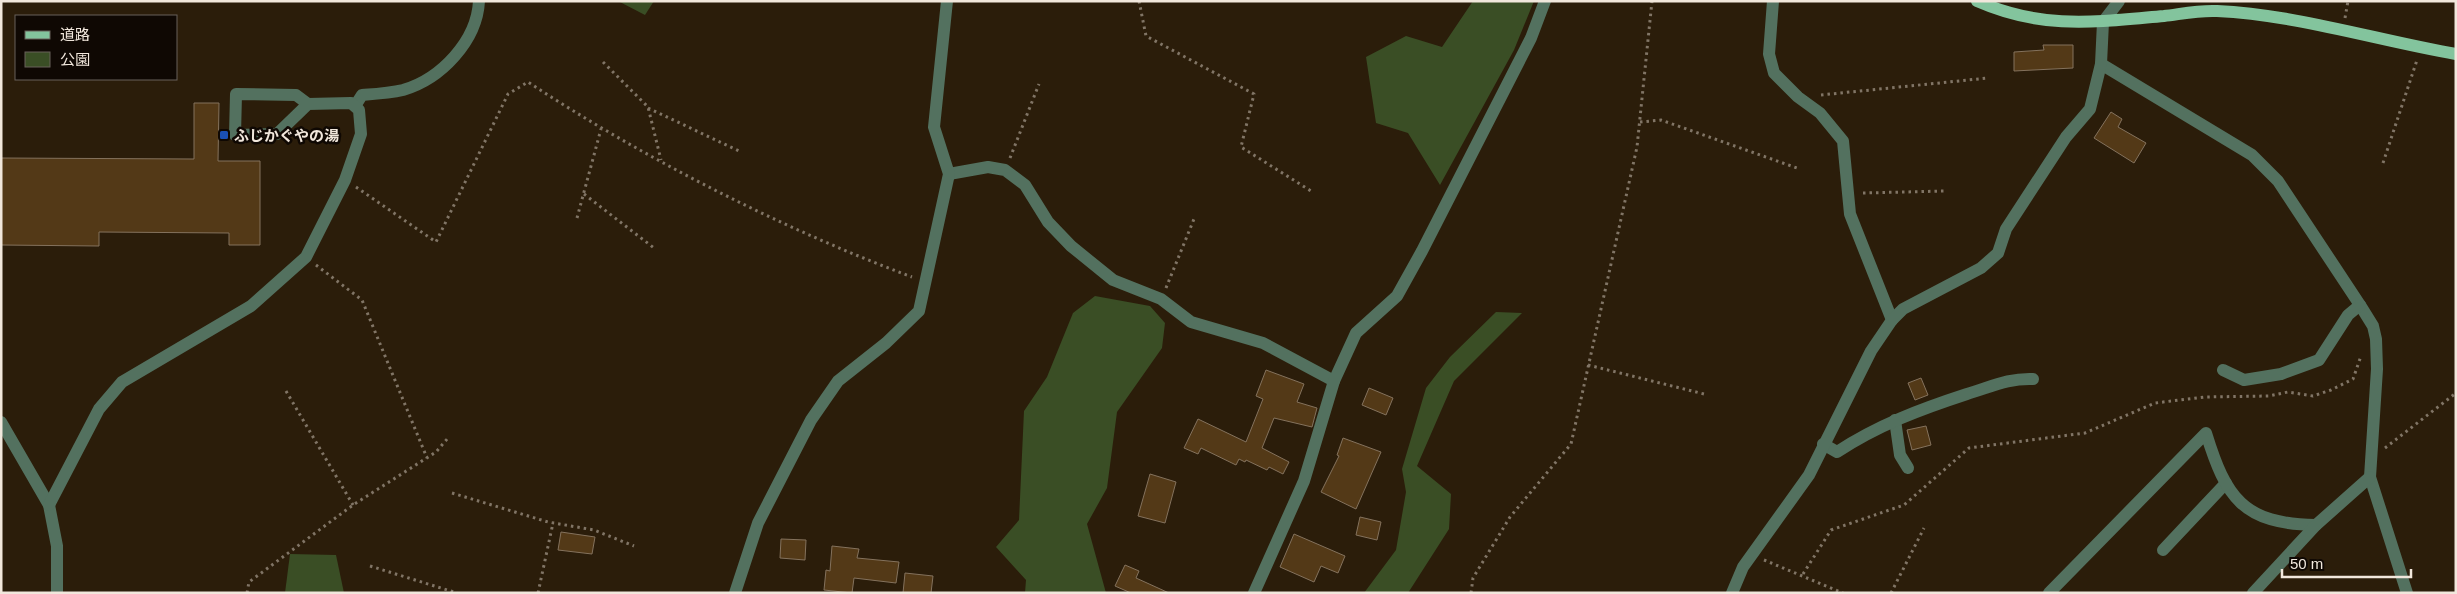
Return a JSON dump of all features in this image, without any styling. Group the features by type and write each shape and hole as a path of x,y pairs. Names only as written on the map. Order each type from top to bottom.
{"main road":[{"path":"1977,1 2002,11 2048,22 2103,22 2215,10 2299,21 2456,54"}],"street":[{"path":"355,106 362,95 404,90 432,76 447,65 468,37 480,1"},
{"path":"735,593 758,524 811,420 838,381 886,343 919,311 949,174 934,127 947,1"},
{"path":"1254,593 1304,481 1334,381 1356,334 1397,296 1531,38 1545,1"},
{"path":"1773,1 1769,54 1774,73 1798,97 1820,113 1843,141 1850,194 1850,214 1892,320"},
{"path":"1732,593 1743,567 1809,475 1871,351 1892,320 1903,308 1981,268 1998,253 2006,229 2066,137 2090,109 2101,64 2103,22 2118,1"},
{"path":"2101,64 2252,155 2278,181 2373,326 2376,339 2377,369 2370,477 2407,593"},
{"path":"49,506 99,409 122,382 251,306 306,257 345,180 361,134 359,110 351,102 308,104 296,95 236,94 235,135 277,134 308,104"},
{"path":"949,174 988,167 1005,170 1025,185 1048,222 1071,246 1113,280 1161,299 1191,322 1263,343 1334,381"},
{"path":"2223,370 2244,380 2281,374 2319,360 2348,315 2360,304"},
{"path":"1823,444 1837,452 1865,434 1926,407 2015,378 2034,379"},
{"path":"1895,420 1900,454 1908,468"},
{"path":"1,422 49,506 57,546 57,593"},
{"path":"2049,593 2206,433 2218,471 2234,495 2253,514 2270,520 2316,526"},
{"path":"2252,593 2316,526 2370,477"},
{"path":"2163,550 2226,483"}],"path":[{"path":"1138,1 1146,36 1254,94 1240,147 1310,191"},
{"path":"1471,593 1473,578 1510,518 1570,444 1638,147 1652,1"},
{"path":"2383,163 2421,48"},
{"path":"603,62 648,107 739,152"},
{"path":"1798,97 1988,78"},
{"path":"345,180 436,242 508,94 528,82 601,129 662,161 843,252 924,282"},
{"path":"1005,170 1038,84"},
{"path":"648,107 662,161"},
{"path":"1640,122 1661,120 1797,168"},
{"path":"577,218 601,129"},
{"path":"1850,194 1946,191"},
{"path":"584,194 654,248"},
{"path":"1161,299 1194,219"},
{"path":"306,257 362,300 427,458"},
{"path":"1803,574 1831,530 1904,505 1969,448 2085,433 2155,403 2206,397 2269,396 2288,392 2313,396 2331,390 2353,379 2361,353"},
{"path":"1588,365 1704,394"},
{"path":"286,391 353,505"},
{"path":"2372,458 2456,393"},
{"path":"247,593 249,582 353,505 436,452 448,438"},
{"path":"452,493 552,523 594,530 634,546"},
{"path":"538,593 552,523"},
{"path":"1891,593 1924,528"},
{"path":"1751,556 1803,574 1843,593"},
{"path":"370,566 457,593"}],"green space":[{"path":"618,1 654,1 645,15"},
{"path":"1473,1 1534,1 1514,50 1440,185 1408,133 1376,123 1366,57 1406,36 1442,47"},
{"path":"1095,296 1150,306 1165,323 1162,348 1117,412 1107,488 1087,524 1106,593 1025,593 1026,580 996,547 1019,520 1024,411 1047,377 1073,313"},
{"path":"1496,312 1522,313 1454,381 1417,466 1451,494 1449,529 1408,593 1364,593 1396,550 1406,492 1402,469 1426,388 1450,357"},
{"path":"290,554 336,555 344,593 285,593"}],"building":[{"path":"2043,45 2073,45 2073,68 2014,71 2014,52 2044,50"},
{"path":"194,103 219,103 218,161 260,161 260,245 229,245 229,233 99,232 99,246 1,245 1,158 194,159"},
{"path":"2111,112 2122,119 2118,127 2146,143 2134,163 2094,138"},
{"path":"1266,370 1304,384 1297,402 1317,408 1312,427 1274,418 1262,448 1289,462 1283,474 1269,467 1267,470 1246,460 1245,462 1239,459 1236,465 1201,448 1198,454 1184,448 1198,419 1246,442 1263,399 1256,396"},
{"path":"1921,378 1928,395 1915,400 1908,383"},
{"path":"1369,388 1393,398 1386,415 1362,405"},
{"path":"1926,426 1931,445 1912,450 1907,430"},
{"path":"1343,438 1381,452 1356,509 1321,492 1339,456 1337,455"},
{"path":"1150,474 1176,482 1165,523 1138,516"},
{"path":"1360,517 1381,522 1377,540 1356,535"},
{"path":"561,532 595,537 592,554 558,550"},
{"path":"1294,534 1345,556 1338,573 1321,566 1314,582 1280,567"},
{"path":"781,539 806,540 805,560 780,558"},
{"path":"832,546 859,549 857,558 899,562 896,583 854,578 852,593 824,590 826,570 830,571"},
{"path":"1125,565 1139,571 1136,578 1169,593 1131,593 1115,586"},
{"path":"905,573 933,576 931,593 903,593"}],"place":[{"name":"ふじかぐやの湯","path":"224,135"}]}
